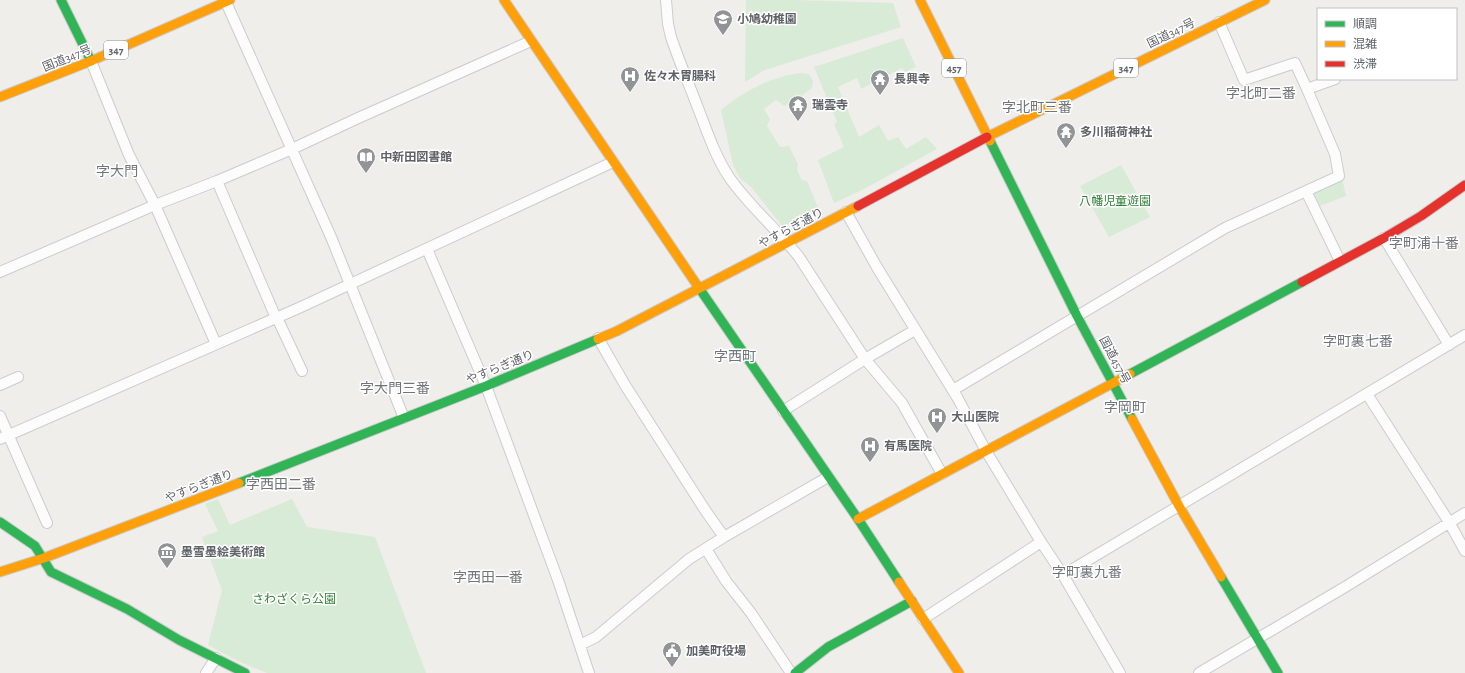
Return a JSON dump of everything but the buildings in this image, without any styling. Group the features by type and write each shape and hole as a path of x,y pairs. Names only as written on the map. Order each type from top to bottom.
{"main road":[{"path":"60,0 91,62"},
{"path":"504,0 613,162 858,519 960,673"},
{"name":"457","path":"920,0 987,137"},
{"name":"国道347号","path":"987,137 1265,0"},
{"name":"国道347号","path":"0,97 91,62 227,1"},
{"name":"やすらぎ通り","path":"0,572 44,558 219,491 486,386 617,331 987,137"},
{"name":"国道457号","path":"987,137 1077,316 1146,446 1179,506 1278,673"},
{"path":"858,519 1384,238 1421,216 1465,185"},
{"path":"0,522 35,546 44,558 51,572 127,610 179,640 245,673"},
{"path":"801,671 828,647 912,601"}],"street":[{"path":"666,0 668,24 671,37 718,158 738,189 757,212 788,242 799,257 865,359 902,403 942,474"},
{"path":"227,1 351,284 404,418"},
{"path":"953,390 1225,228 1339,176 1335,154 1295,62 1244,80 1219,22"},
{"path":"0,272 155,205 217,181 531,41"},
{"path":"91,62 129,155 155,205 216,344"},
{"path":"1307,89 1332,80"},
{"path":"4,437 276,318 613,162"},
{"path":"217,181 276,318 302,371"},
{"path":"1306,192 1340,261"},
{"path":"846,212 915,330 953,390 986,451 1120,673"},
{"path":"1384,238 1449,345"},
{"path":"427,249 486,386 558,580 589,673"},
{"path":"783,411 865,359 915,330"},
{"path":"1062,575 1465,335"},
{"path":"598,338 633,397 705,510 724,536"},
{"path":"0,385 18,377"},
{"path":"1366,394 1449,522 1465,551"},
{"path":"0,416 4,437 47,523"},
{"path":"580,645 596,637 689,559 724,536 828,477"},
{"path":"1200,673 1346,587 1465,513"},
{"path":"923,618 1041,542"},
{"path":"706,549 726,581 751,613 791,673"},
{"path":"206,673 216,658"}],"green space":[{"path":"746,0 893,3 901,27 765,70 745,82"},
{"path":"903,38 916,67 905,72 902,68 861,89 857,78 838,87 859,137 879,125 888,141 898,137 906,149 926,137 937,149 862,190 834,203 818,160 844,147 834,124 837,122 814,67"},
{"path":"799,73 809,74 813,81 812,88 792,105 788,104 785,106 776,100 764,109 770,119 767,126 780,147 789,146 798,164 797,170 802,180 807,181 819,210 783,227 751,187 740,178 733,165 721,110 757,86 777,78"},
{"name":"八幡児童遊園","path":"1121,165 1150,217 1109,237 1080,186"},
{"path":"1342,178 1346,196 1317,207 1309,192"},
{"name":"さわざくら公園","path":"218,499 230,525 292,499 307,527 375,537 426,673 267,673 240,662 208,645 222,590 202,537 218,531 205,504"}],"traffic: fast":[{"path":"61,0 91,61"},
{"path":"990,141 1077,316 1132,419"},
{"path":"1130,374 1302,282"},
{"path":"697,285 858,519 899,582"},
{"path":"239,483 486,386 598,339"},
{"path":"0,522 35,546 51,572 127,609 179,640 245,673"},
{"path":"1221,577 1278,673"},
{"path":"795,673 828,647 912,601"}],"traffic: slow":[{"path":"0,97 91,61 230,0"},
{"path":"504,0 697,285"},
{"path":"920,0 990,141"},
{"path":"987,137 1265,0"},
{"path":"598,339 617,331 858,206"},
{"path":"858,519 1130,374"},
{"path":"1132,419 1179,506 1221,577"},
{"path":"0,572 44,558 239,483"},
{"path":"899,582 959,673"}],"traffic: jam":[{"path":"858,206 987,137"},
{"path":"1302,282 1384,238 1421,216 1465,185"}],"place":[{"name":"小鳩幼稚園","path":"723,36"},
{"name":"佐々木胃腸科","path":"630,93"},
{"name":"長興寺","path":"880,96"},
{"name":"瑞雲寺","path":"798,122"},
{"name":"多川稲荷神社","path":"1066,149"},
{"name":"中新田図書館","path":"366,174"},
{"name":"大山医院","path":"937,434"},
{"name":"有馬医院","path":"870,463"},
{"name":"墨雪墨絵美術館","path":"167,569"},
{"name":"加美町役場","path":"672,668"}],"district":[{"name":"字北町二番","path":"1261,93"},
{"name":"字北町三番","path":"1037,107"},
{"name":"字大門","path":"117,171"},
{"name":"字町浦十番","path":"1424,243"},
{"name":"字町裏七番","path":"1358,341"},
{"name":"字西町","path":"735,356"},
{"name":"字大門三番","path":"395,388"},
{"name":"字岡町","path":"1125,407"},
{"name":"字西田二番","path":"281,484"},
{"name":"字町裏九番","path":"1087,572"},
{"name":"字西田一番","path":"488,577"}]}
